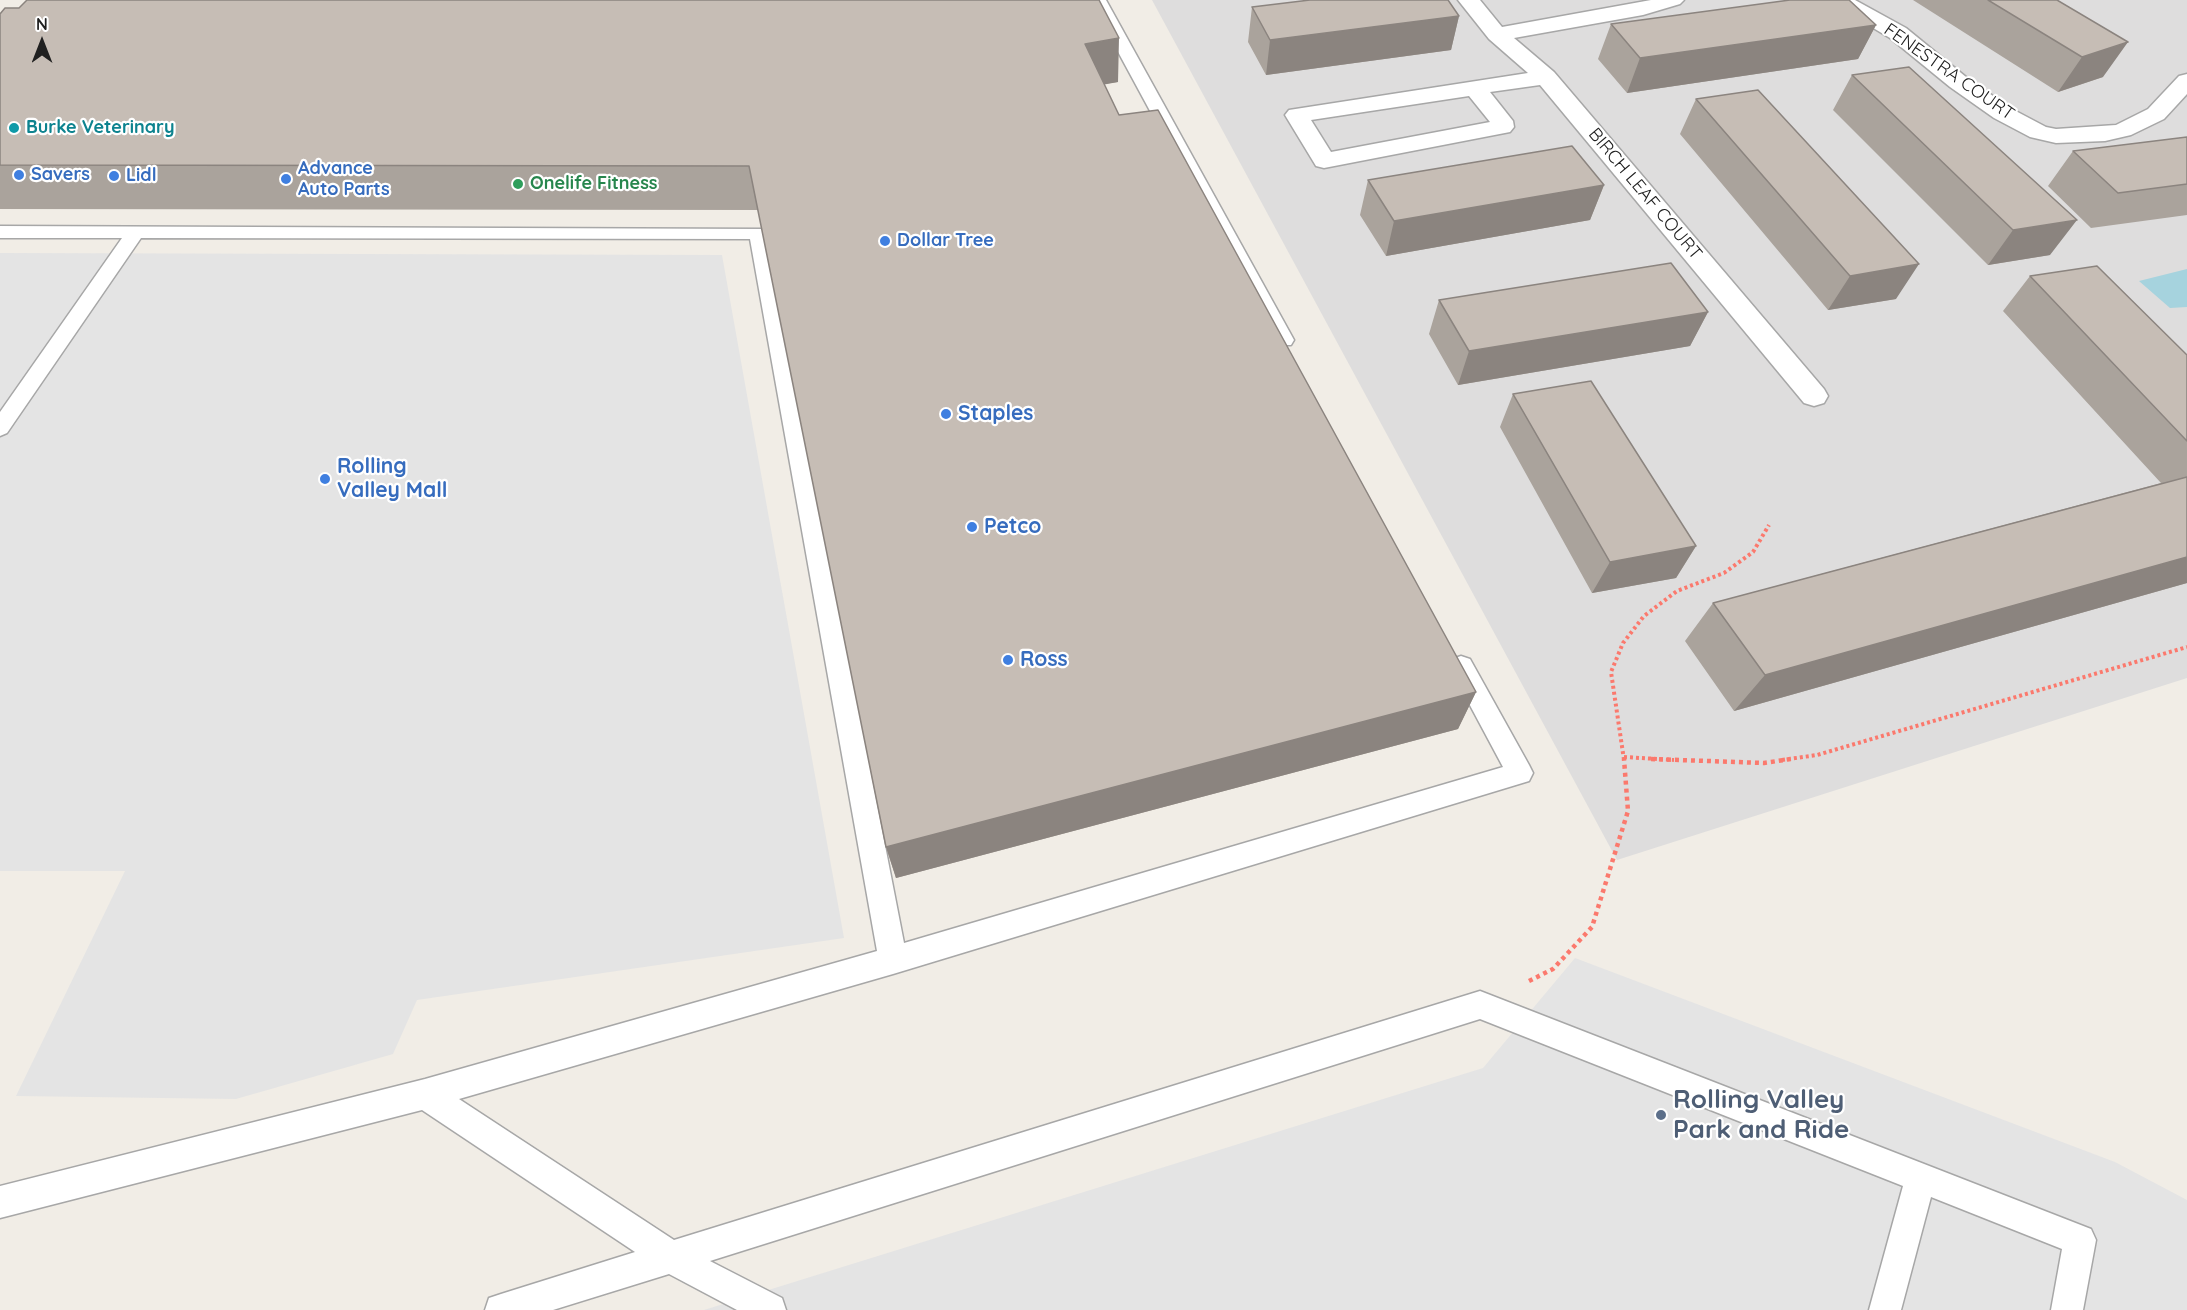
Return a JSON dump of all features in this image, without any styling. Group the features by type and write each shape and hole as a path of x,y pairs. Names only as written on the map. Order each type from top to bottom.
{"street":[{"name":"BIRCH LEAF COURT","path":"1469,0 1497,34 1546,77 1814,396"},
{"path":"1497,34 1643,9 1673,0"},
{"name":"FENESTRA COURT","path":"1840,0 1898,33 1958,82 2002,113 2038,132 2056,136 2105,134 2123,130 2156,114 2187,81"},
{"path":"1475,88 1501,121 1502,127 1324,160 1297,115 1546,77"}],"lane":[{"path":"1098,0 1298,366"},
{"path":"0,232 758,233 893,960"},
{"path":"0,428 135,233"},
{"path":"0,1202 425,1094 893,960 1520,773 1451,648"},
{"path":"501,1310 1480,1005 2080,1240 2067,1310"},
{"path":"425,1094 671,1257 770,1310"},
{"path":"1885,1310 1921,1177"}],"path":[{"path":"1480,1005 1553,969 1592,927 1628,811 1624,757 1611,672 1623,643 1644,616 1677,591 1724,573 1753,552 1769,525"},
{"path":"1624,757 1698,762 1764,763 1816,755 2187,647"}],"shaded area":[{"path":"1152,0 2187,0 2187,678 1617,860"},
{"path":"0,253 722,255 844,938 417,1000 393,1054 236,1099 16,1096 125,871 0,871"},
{"name":"Rolling Valley Park and Ride","path":"1575,958 2115,1162 2187,1200 2187,1310 704,1310 1483,1068"}],"water":[{"path":"2187,269 2187,307 2170,308 2139,281"}],"building":[{"path":"27,0 1099,0 1119,38 1085,44 1119,115 1158,110 1476,692 886,847 749,166 0,165 0,14 5,8 19,8"},
{"path":"1310,0 1448,0 1459,16 1270,40 1252,7"},
{"path":"1790,0 1849,0 1876,25 1640,58 1611,24"},
{"path":"1988,0 2057,0 2128,42 2082,57"},
{"path":"1909,67 2077,220 2013,230 1852,75"},
{"path":"1758,90 1919,264 1850,276 1696,99"},
{"path":"2187,137 2187,184 2118,193 2073,151"},
{"path":"1572,146 1604,185 1394,221 1368,180"},
{"path":"1671,263 1708,312 1469,351 1439,300"},
{"path":"2097,266 2187,355 2187,441 2030,276"},
{"path":"1591,381 1696,546 1610,562 1513,394"},
{"path":"2187,477 2187,557 1765,675 1713,603"}],"place":[{"name":"Burke Veterinary","path":"14,128"},
{"name":"Savers","path":"19,175"},
{"name":"Lidl","path":"114,176"},
{"name":"Advance Auto Parts","path":"286,179"},
{"name":"Onelife Fitness","path":"518,184"},
{"name":"Dollar Tree","path":"885,241"},
{"name":"Staples","path":"946,414"},
{"name":"Rolling Valley Mall","path":"325,479"},
{"name":"Petco","path":"972,527"},
{"name":"Ross","path":"1008,660"},
{"name":"Rolling Valley Park and Ride","path":"1661,1115"}]}
